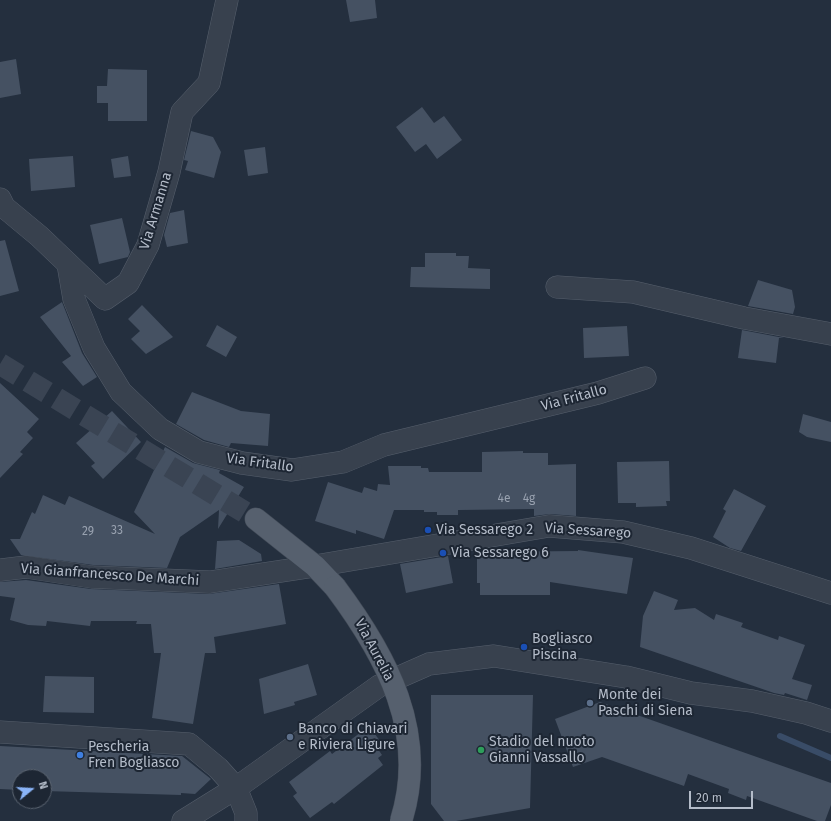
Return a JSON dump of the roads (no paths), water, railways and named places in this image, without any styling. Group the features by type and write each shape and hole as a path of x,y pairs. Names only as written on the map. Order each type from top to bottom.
{"main road":[{"name":"Via Aurelia","path":"256,519 315,566 335,587 354,613 380,656 402,708 410,755 405,808 401,821"}],"street":[{"name":"Via Armanna","path":"0,199 4,207 105,299 128,283 148,245 169,172 182,112 209,83 227,0"},
{"name":"Via Fritallo","path":"68,264 74,299 94,348 121,392 160,429 199,452 242,463 292,470 343,462 384,445 598,393 645,378"},
{"path":"557,287 633,292 744,318 831,334"},
{"name":"Via Sessarego","path":"315,566 549,526 623,532 691,548 831,593"},
{"name":"Via Gianfrancesco De Marchi","path":"0,570 26,567 92,577 210,582 315,566"},
{"path":"183,821 236,788 379,686 429,664 494,656 626,677 691,693 752,701 799,711 831,721"},
{"path":"0,732 189,744 218,768 236,788 246,813 246,821"}],"waterway":[{"path":"780,736 831,758"}],"tunnel":[{"path":"0,364 256,519"}],"place":[{"name":"Via Sessarego 2","path":"428,530"},
{"name":"Via Sessarego 6","path":"443,553"},
{"name":"Bogliasco Piscina","path":"524,647"},
{"name":"Monte dei Paschi di Siena","path":"590,703"},
{"name":"Banco di Chiavari e Riviera Ligure","path":"290,737"},
{"name":"Stadio del nuoto Gianni Vassallo","path":"481,750"},
{"name":"Pescheria Fren Bogliasco","path":"80,755"}]}
